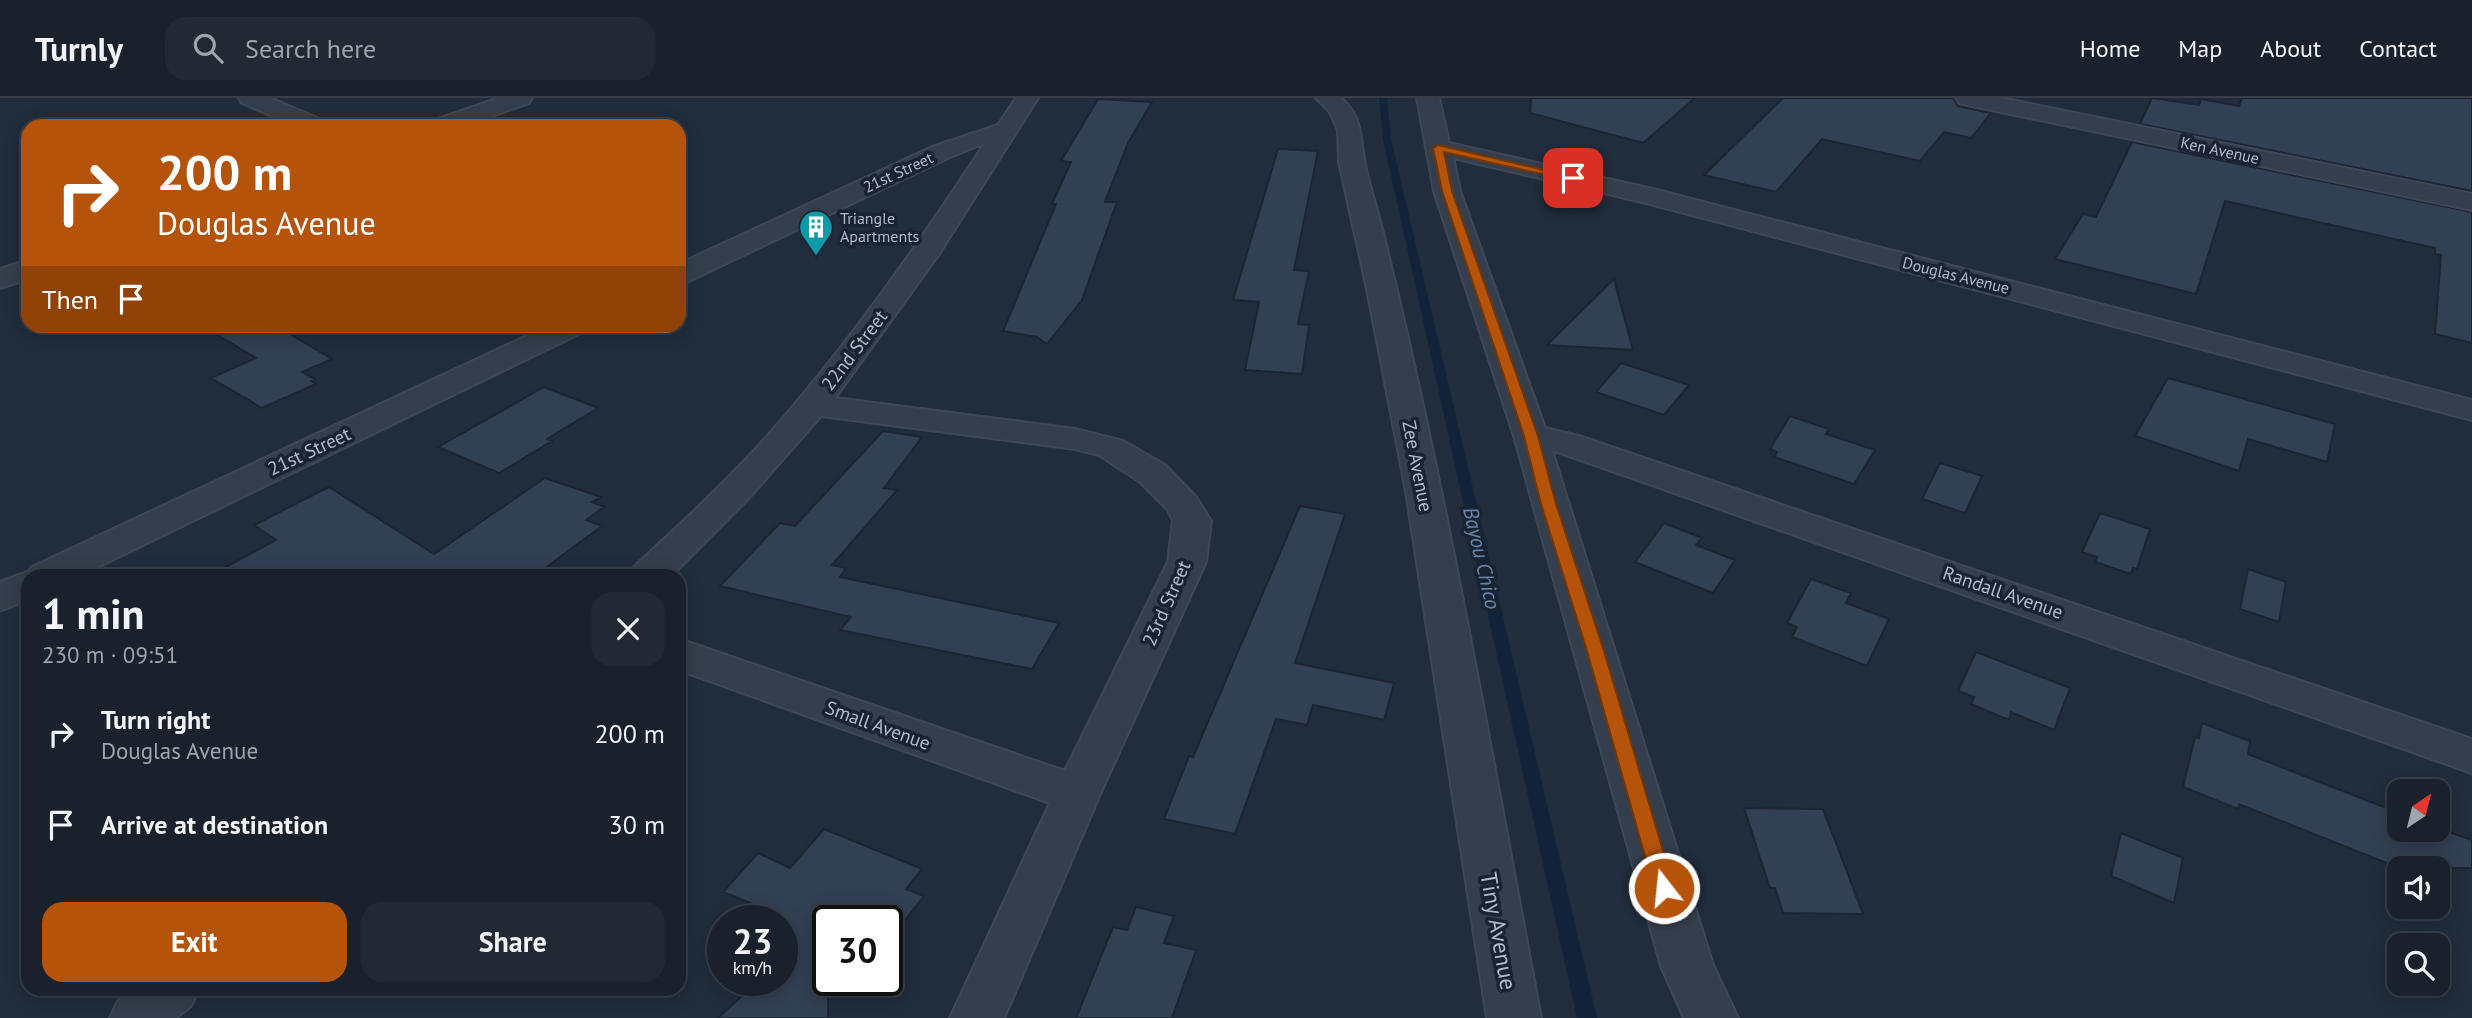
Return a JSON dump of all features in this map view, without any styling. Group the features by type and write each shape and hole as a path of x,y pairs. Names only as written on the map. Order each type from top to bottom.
{"street":[{"path":"250,98 300,119"},
{"path":"460,119 521,98"},
{"name":"22nd Street","path":"655,569 757,468 813,405 878,321 1027,98"},
{"name":"Zee Avenue","path":"1326,98 1340,109 1350,130 1352,162 1382,289 1424,491 1485,844"},
{"path":"1428,98 1447,191 1531,436 1687,967 1712,1018"},
{"name":"Ken Avenue","path":"1967,98 2472,202"},
{"name":"21st Street","path":"686,272 941,152 1006,130"},
{"name":"Douglas Avenue","path":"1438,148 1689,206 2472,410"},
{"path":"0,279 21,272"},
{"name":"21st Street","path":"61,569 557,333"},
{"name":"23rd Street","path":"813,405 1075,439 1111,448 1152,473 1183,505 1192,522 1187,562 1077,794 977,1018"},
{"name":"Randall Avenue","path":"1531,436 1567,443 2472,756"},
{"path":"0,598 21,588"},
{"name":"Small Avenue","path":"686,656 1077,794"},
{"name":"Tiny Avenue","path":"1485,844 1514,1018"},
{"path":"137,1018 164,996"}],"building":[{"path":"1531,98 1695,98 1643,143 1530,113"},
{"path":"1783,98 1953,98 1958,106 1991,113 1971,138 1944,132 1920,161 1822,139 1776,192 1704,175"},
{"path":"2152,98 2199,105 2201,99 2239,106 2242,98 2472,98 2472,191 2140,124"},
{"path":"1098,99 1152,102 1128,143 1105,202 1117,202 1082,300 1047,344 1037,337 1003,331 1071,162 1061,161"},
{"path":"2132,142 2472,212 2472,343 2435,334 2441,255 2435,254 2435,248 2225,201 2196,294 2055,259 2083,214 2096,217"},
{"path":"1278,149 1318,151 1294,270 1309,271 1298,324 1309,325 1302,374 1245,370 1259,302 1233,300"},
{"path":"1614,279 1633,350 1547,345"},
{"path":"214,333 288,333 332,359 302,372 315,379 311,381 316,384 262,408 211,378 256,358"},
{"path":"1621,363 1689,385 1664,415 1596,392"},
{"path":"2168,378 2335,424 2327,462 2248,439 2239,471 2135,436"},
{"path":"544,387 598,408 547,439 552,441 499,473 438,447"},
{"path":"1790,416 1829,429 1826,434 1875,450 1854,484 1774,457 1777,452 1770,449"},
{"path":"883,431 922,437 884,488 897,490 832,565 846,568 840,577 1059,623 1032,669 840,630 851,617 720,586 780,523 795,526"},
{"path":"1940,463 1982,476 1965,513 1922,499"},
{"path":"545,478 601,497 592,502 604,507 586,520 602,526 544,569 222,569 276,540 254,525 329,487 434,554"},
{"path":"1300,506 1345,514 1295,663 1394,683 1384,720 1313,705 1307,725 1276,719 1235,834 1164,819 1189,756 1193,757"},
{"path":"2100,513 2150,529 2137,569 2133,568 2131,574 2095,562 2097,557 2082,552"},
{"path":"1664,523 1702,538 1696,545 1735,560 1713,593 1635,562"},
{"path":"2248,569 2286,582 2279,622 2240,609"},
{"path":"1811,579 1851,593 1846,603 1889,619 1867,666 1792,637 1797,627 1787,623"},
{"path":"1976,652 2070,688 2054,730 2011,712 2009,720 1971,704 1974,697 1958,691"},
{"path":"2202,723 2250,741 2248,754 2387,808 2387,842 2450,842 2450,832 2472,840 2472,868 2450,868 2450,856 2387,856 2387,863 2239,804 2238,809 2183,787 2195,737 2199,738"},
{"path":"1744,808 1823,809 1863,914 1783,913 1775,888 1770,888"},
{"path":"824,829 922,869 906,889 924,896 903,923 903,905 812,905 812,996 828,996 828,1018 718,1018 742,996 798,996 798,905 755,905 723,892 758,853 790,868"},
{"path":"2121,833 2183,858 2174,903 2111,876"},
{"path":"1136,907 1174,916 1164,943 1196,950 1172,1018 1076,1018 1113,927 1127,930"}],"waterway":[{"name":"Bayou Chico","path":"1383,98 1387,139 1587,1018"}],"place":[{"name":"Triangle Apartments","path":"816,257"}],"route":[{"path":"1573,178 1438,148 1447,191 1531,436 1664,888"}]}
